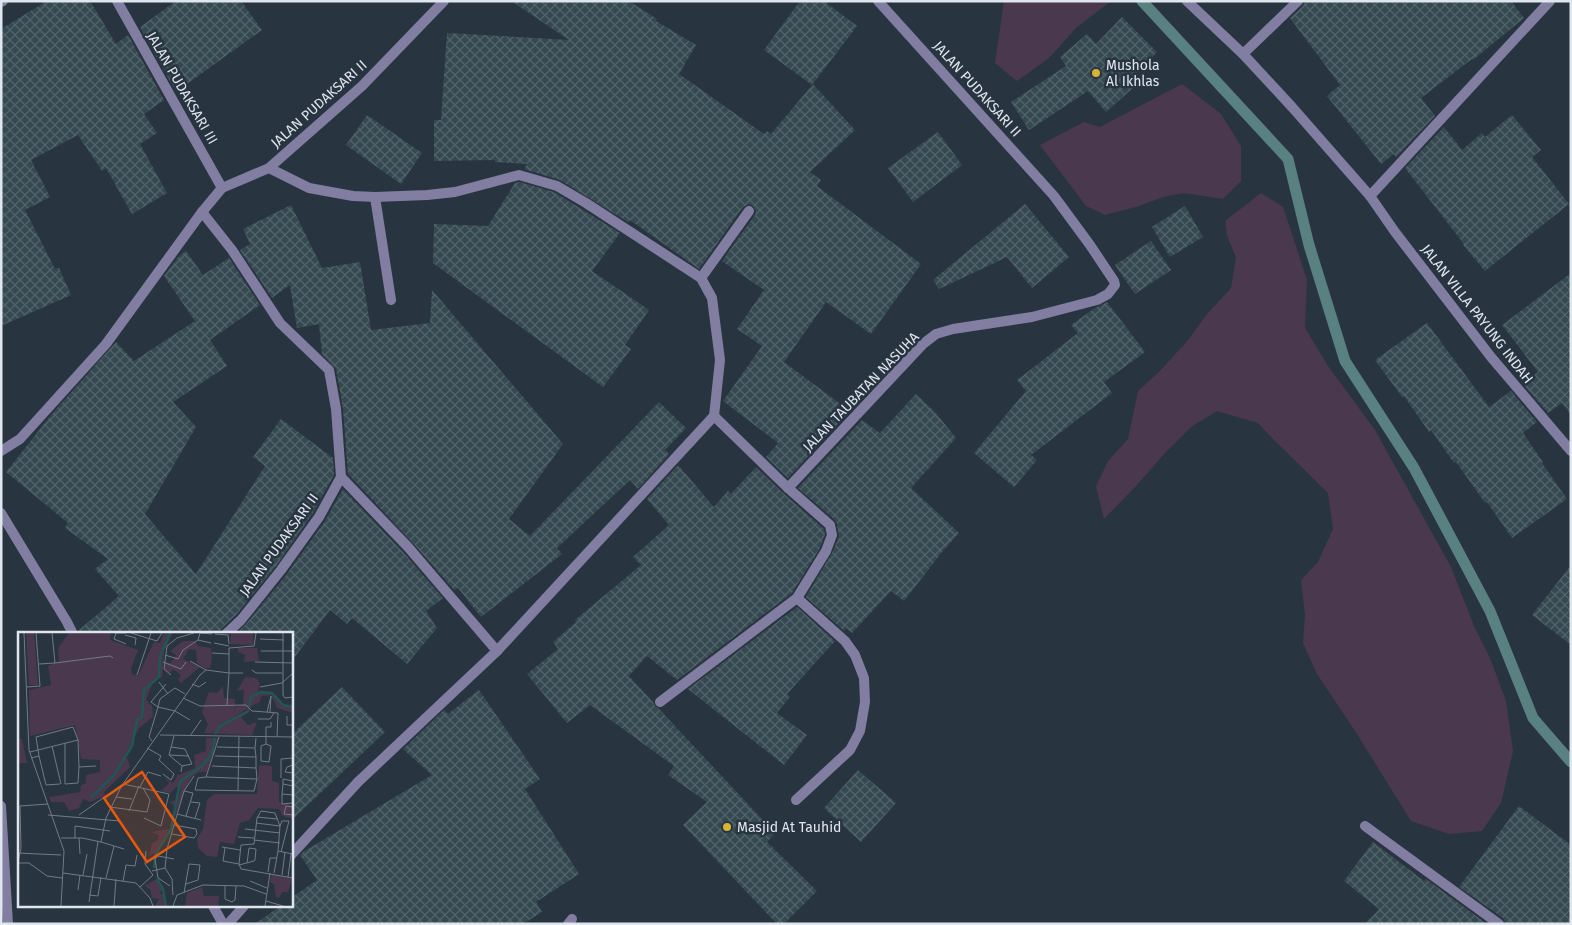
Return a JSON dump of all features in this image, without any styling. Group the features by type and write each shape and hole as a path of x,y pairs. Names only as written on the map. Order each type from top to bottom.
{"street":[{"name":"JALAN PUDAKSARI III","path":"117,1 222,188"},
{"name":"JALAN PUDAKSARI II","path":"1,450 20,439 106,344 202,212 222,188 269,168 362,86 444,1"},
{"name":"JALAN PUDAKSARI II","path":"878,1 1054,196"},
{"name":"JALAN VILLA PAYUNG INDAH","path":"1187,1 1243,54 1370,196 1395,232 1491,357 1569,446"},
{"path":"1243,54 1298,1"},
{"path":"1370,196 1550,1"},
{"path":"269,168 309,188 353,196 428,195 455,192 519,175 557,186 701,278 712,298 720,360 714,416 497,651 358,782 292,854"},
{"name":"JALAN TAUBATAN NASUHA","path":"788,488 923,344 936,334 953,329 1032,316 1096,300 1112,290 1115,285 1114,281 1090,244 1054,196"},
{"path":"375,197 392,300"},
{"path":"701,278 749,211"},
{"path":"202,212 232,250 280,323 329,370 336,409 342,477 408,547 497,651"},
{"path":"660,702 797,598 826,551 832,536 830,525 788,488 714,416"},
{"name":"JALAN PUDAKSARI II","path":"228,632 241,620 281,570 319,517 342,477"},
{"path":"1,513 72,632"},
{"path":"796,800 850,750 860,731 865,702 864,678 855,655 845,641 797,598"},
{"path":"1,806 8,924"},
{"path":"1366,826 1499,924"},
{"path":"214,908 223,924"},
{"path":"228,924 242,908"}],"shaded area":[{"path":"1004,1 1111,1 1076,28 1049,58 1017,81 995,63"},
{"path":"1182,84 1221,114 1241,146 1241,181 1223,199 1184,193 1163,197 1105,215 1086,206 1040,145 1084,122 1100,127"},
{"path":"1261,193 1283,207 1307,280 1305,328 1328,366 1375,430 1451,567 1474,626 1490,658 1506,701 1513,751 1501,803 1482,831 1449,834 1411,821 1317,674 1303,643 1305,615 1301,580 1318,562 1333,529 1328,493 1258,423 1217,411 1191,427 1104,519 1096,486 1108,461 1128,439 1138,391 1159,372 1189,339 1207,314 1231,288 1236,258 1227,235 1225,221"}],"building":[{"path":"47,1 90,1 116,44 128,35 164,100 144,114 157,133 140,144 167,193 132,214 106,168 102,171 78,135 31,160 50,197 25,210 55,269 59,268 71,295 1,326 1,29"},
{"path":"176,1 241,1 262,30 176,92 140,27"},
{"path":"511,1 629,1 657,19 656,21 696,45 679,74 764,134 767,131 771,134 813,84 855,130 810,172 821,180 817,186 921,264 871,334 826,302 784,362 850,411 788,478 766,457 778,443 723,401 762,346 737,329 764,290 722,261 755,215 756,211 753,206 749,204 743,207 699,269 630,220 628,222 560,180 524,169 527,164 495,162 495,160 434,161 434,120 441,120 447,33 569,40"},
{"path":"800,1 824,1 857,26 812,85 764,50"},
{"path":"1305,1 1511,1 1524,18 1473,60 1421,98 1435,116 1396,157 1394,154 1381,164 1327,96 1340,85 1290,18 1303,6"},
{"path":"1122,17 1157,52 1128,82 1133,88 1106,112 1088,91 1029,130 1011,102 1066,66 1060,57 1087,34 1096,44"},
{"path":"367,115 422,153 401,184 346,145"},
{"path":"1512,115 1541,150 1532,157 1569,204 1485,271 1405,168 1444,127 1462,150 1482,133 1485,137"},
{"path":"938,132 962,165 913,202 888,168"},
{"path":"519,182 554,192 620,233 592,271 649,310 625,345 631,349 603,387 433,263 434,224 488,226 515,183"},
{"path":"1025,204 1069,257 1032,288 1007,257 939,289 933,280"},
{"path":"291,205 322,268 360,262 371,330 430,323 432,290 563,444 509,519 530,536 659,402 686,428 665,450 669,454 638,489 630,480 557,548 562,554 481,617 458,588 454,590 348,474 343,408 336,369 322,354 319,324 297,328 290,285 272,298 240,250 250,244 243,229"},
{"path":"1185,206 1203,237 1170,257 1152,227"},
{"path":"1151,241 1171,270 1135,294 1115,265"},
{"path":"186,251 203,275 229,258 260,305 210,340 227,366 173,402 196,427 145,514 196,574 265,466 253,457 281,419 333,458 334,475 313,513 276,566 220,632 80,632 79,630 119,596 95,569 108,559 65,528 68,523 6,472 52,414 116,342 134,361 195,321 164,276 179,256"},
{"path":"1571,273 1571,415 1562,403 1548,413 1522,383 1538,372 1502,325"},
{"path":"1107,302 1145,352 1104,382 1112,393 1031,455 1037,460 1014,487 974,453 1026,391 1017,380 1078,333 1071,325"},
{"path":"1427,323 1489,407 1511,391 1537,422 1523,433 1567,499 1512,538 1487,502 1485,503 1431,430 1429,432 1404,396 1402,397 1375,360"},
{"path":"916,394 935,412 956,438 911,488 959,533 904,601 891,591 852,633 846,628 844,631 806,597 832,553 839,537 837,524 835,520 798,488 862,420 880,433"},
{"path":"678,465 714,507 728,491 731,494 756,467 824,529 825,534 820,548 792,593 677,680 647,656 629,676 775,833 767,842 817,891 784,924 777,924 683,825 707,802 668,775 674,766 590,705 567,723 527,674 558,649 553,642 576,622 575,620 641,565 633,557 669,525 647,499"},
{"path":"343,489 403,552 443,598 426,611 437,628 407,664 352,618 347,624 330,610 292,661 292,632 238,632 287,574 325,521"},
{"path":"1571,565 1571,645 1532,615"},
{"path":"797,607 835,641 787,694 790,697 777,713 807,735 784,765 688,689"},
{"path":"342,687 385,732 292,820 292,734"},
{"path":"479,690 540,779 525,789 579,874 536,902 542,912 523,924 255,924 277,908 292,908 292,897 317,880 300,855 303,852 432,775 403,749 444,710 448,714"},
{"path":"858,770 896,803 861,842 824,808"},
{"path":"1519,806 1571,845 1571,924 1506,924 1503,918 1459,887"},
{"path":"1373,842 1424,881 1426,879 1487,924 1365,924 1379,909 1344,881"}],"waterway":[{"path":"1142,1 1288,159 1309,245 1345,361 1414,468 1490,611 1533,718 1571,762"}],"place":[{"name":"Mushola Al Ikhlas","path":"1096,73"},
{"name":"Masjid At Tauhid","path":"727,827"}]}
